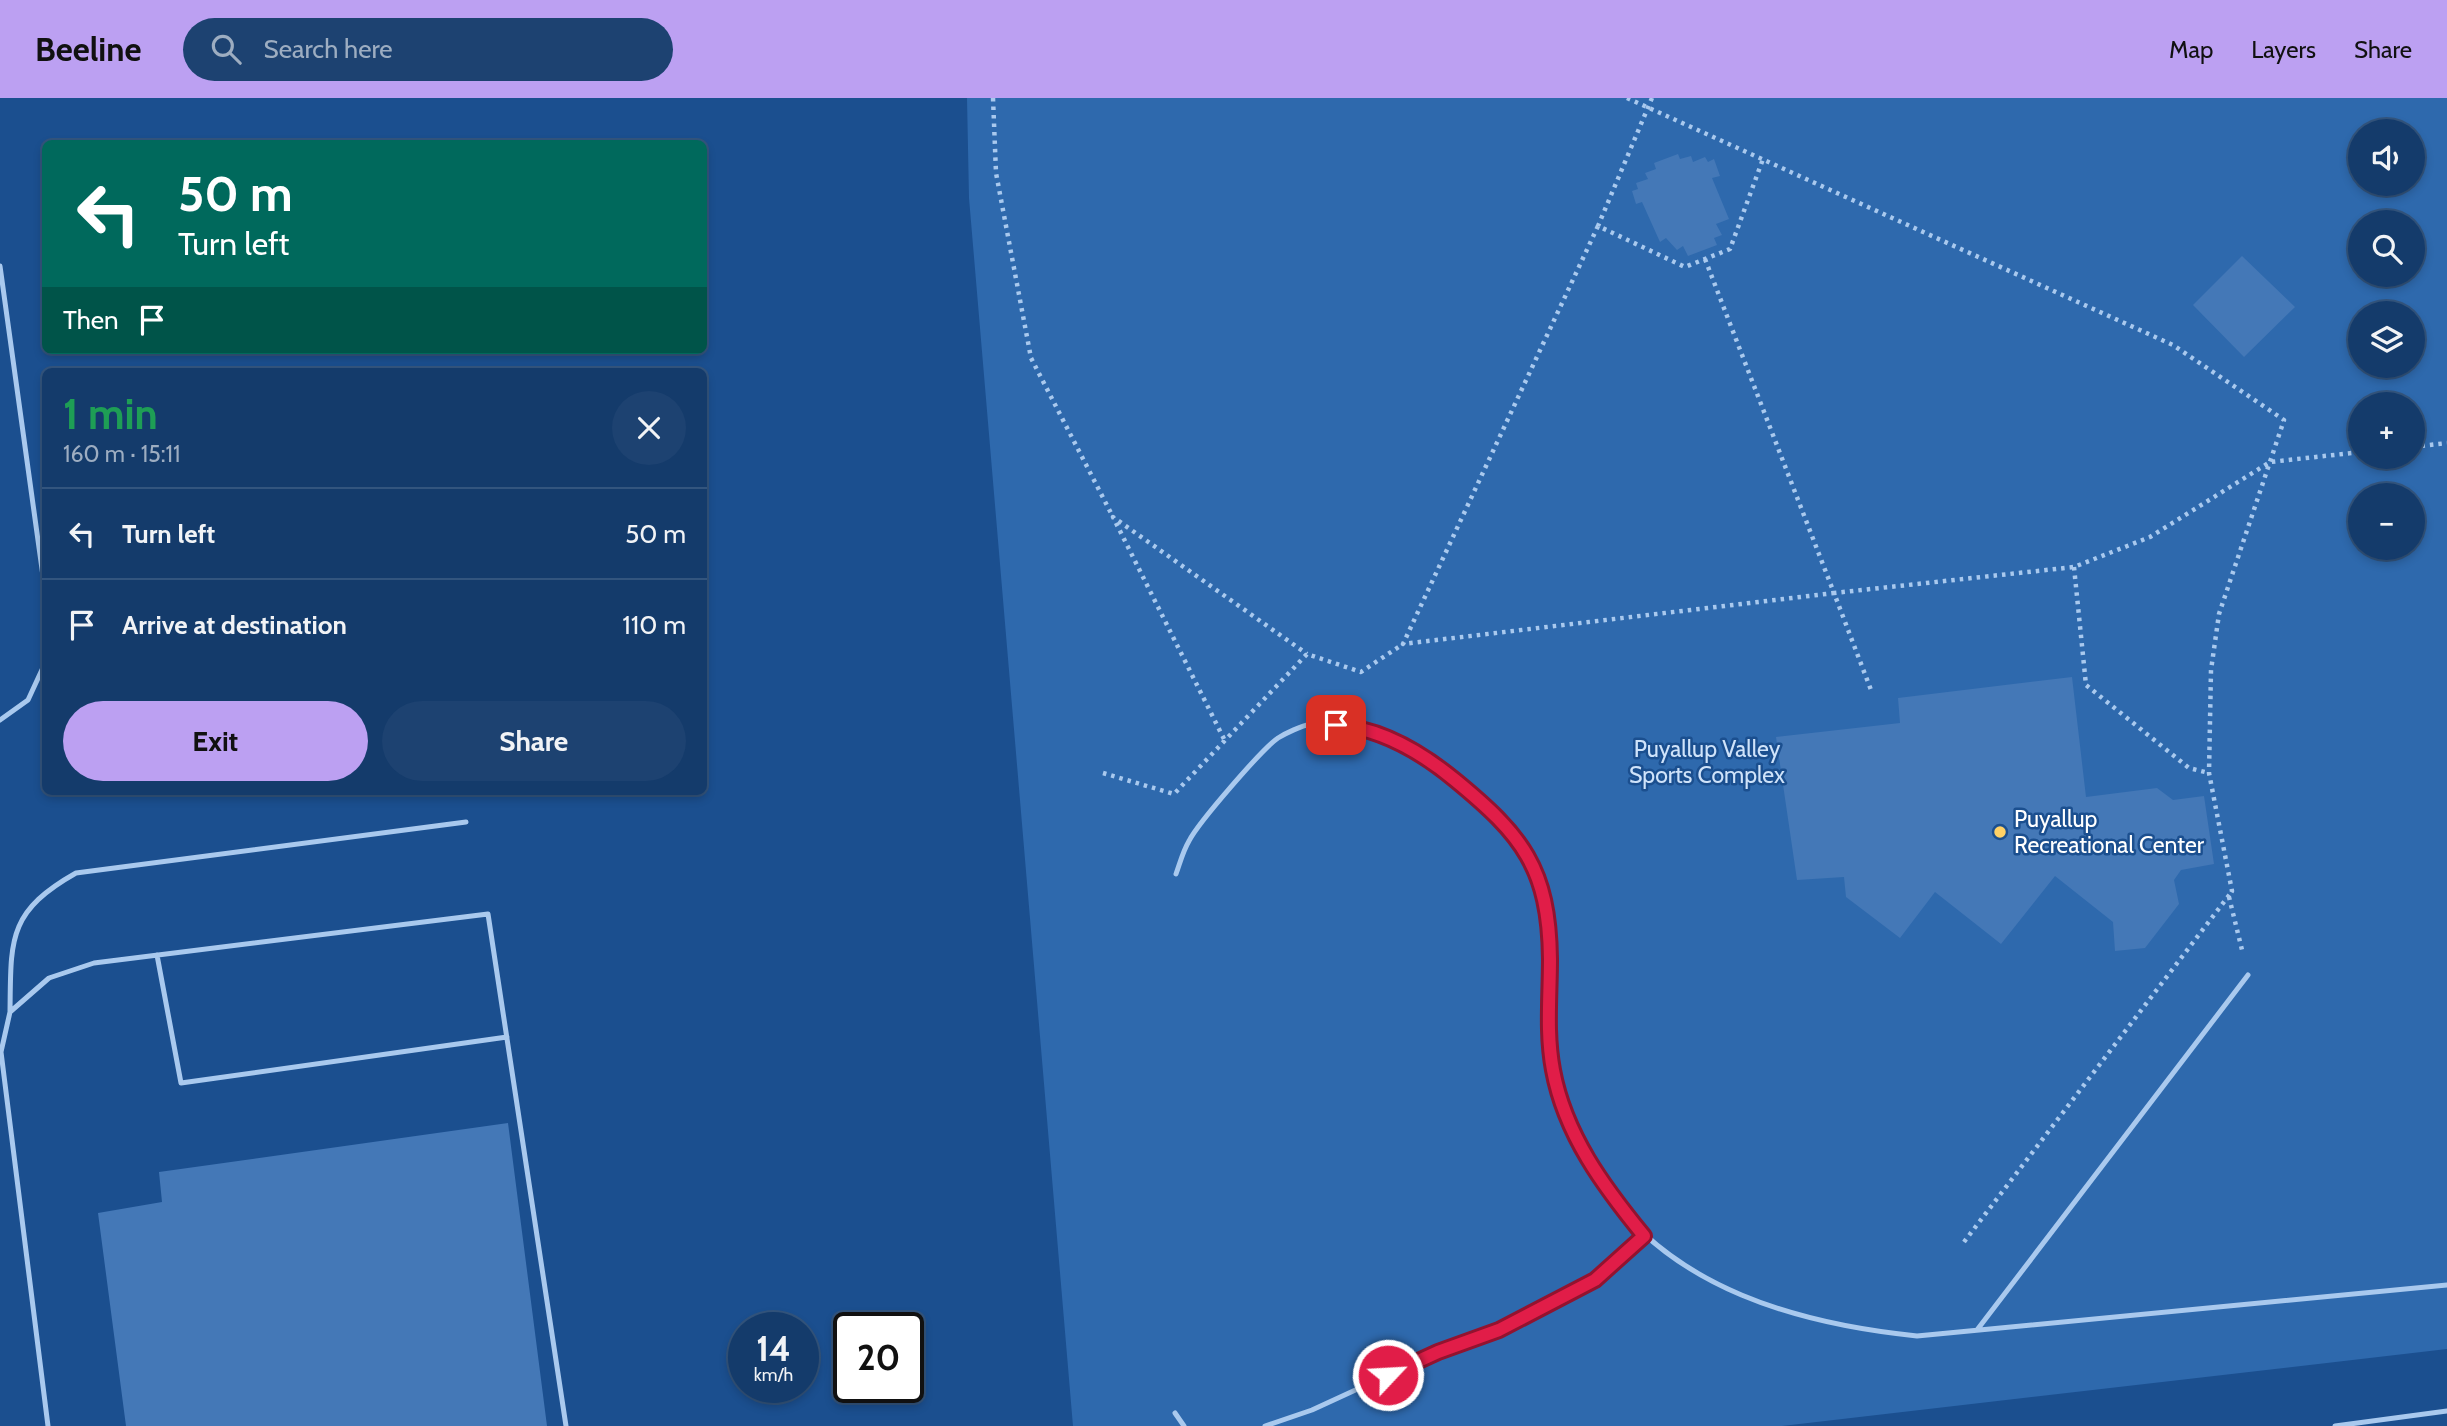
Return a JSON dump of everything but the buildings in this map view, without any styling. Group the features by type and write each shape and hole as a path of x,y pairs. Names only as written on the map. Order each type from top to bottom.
{"lane":[{"path":"0,266 42,569"},
{"path":"0,720 28,700 42,670"},
{"path":"1176,874 1189,839 1234,786 1277,739 1310,724 1361,727 1393,740 1441,769 1516,835 1537,872 1545,907 1550,957 1548,1025 1553,1071 1570,1127 1596,1174 1644,1236 1688,1270 1743,1297 1861,1330 1917,1336 2447,1284"},
{"path":"48,1426 1,1052 10,1012 11,945 22,919 46,890 76,873 466,822"},
{"path":"10,1012 50,978 94,963 488,914 566,1426"},
{"path":"157,955 181,1083 507,1037"},
{"path":"1977,1330 2248,975"},
{"path":"1265,1426 1312,1410 1438,1352 1499,1330 1595,1280 1644,1236"},
{"path":"2335,1426 2447,1411"},
{"path":"1175,1413 1184,1426"}],"path":[{"path":"993,98 996,173 1031,358 1224,739"},
{"path":"1627,98 2173,345 2284,420 2219,614 2211,670 2209,773 2232,891 2229,897 2248,975"},
{"path":"1403,644 1598,226 1653,98"},
{"path":"1598,226 1685,267 1730,249 1763,159"},
{"path":"1705,259 1871,690"},
{"path":"2425,446 2447,443"},
{"path":"1113,517 1307,654 1361,672 1403,644 2074,567 2150,537 2270,462 2348,454"},
{"path":"2074,567 2086,685 2189,768 2209,773"},
{"path":"1103,773 1174,794 1307,654"},
{"path":"1964,1242 2232,891"}],"green space":[{"name":"Puyallup Valley Sports Complex","path":"967,98 2447,98 2447,1349 1782,1426 1073,1426 969,198"}],"place":[{"name":"Puyallup Recreational Center","path":"2000,832"}],"route":[{"path":"1336,725 1361,727 1393,740 1441,769 1488,807 1516,835 1537,872 1545,907 1550,957 1548,1025 1553,1071 1570,1127 1602,1186 1644,1236 1595,1280 1499,1330 1438,1352 1388,1375"}]}
